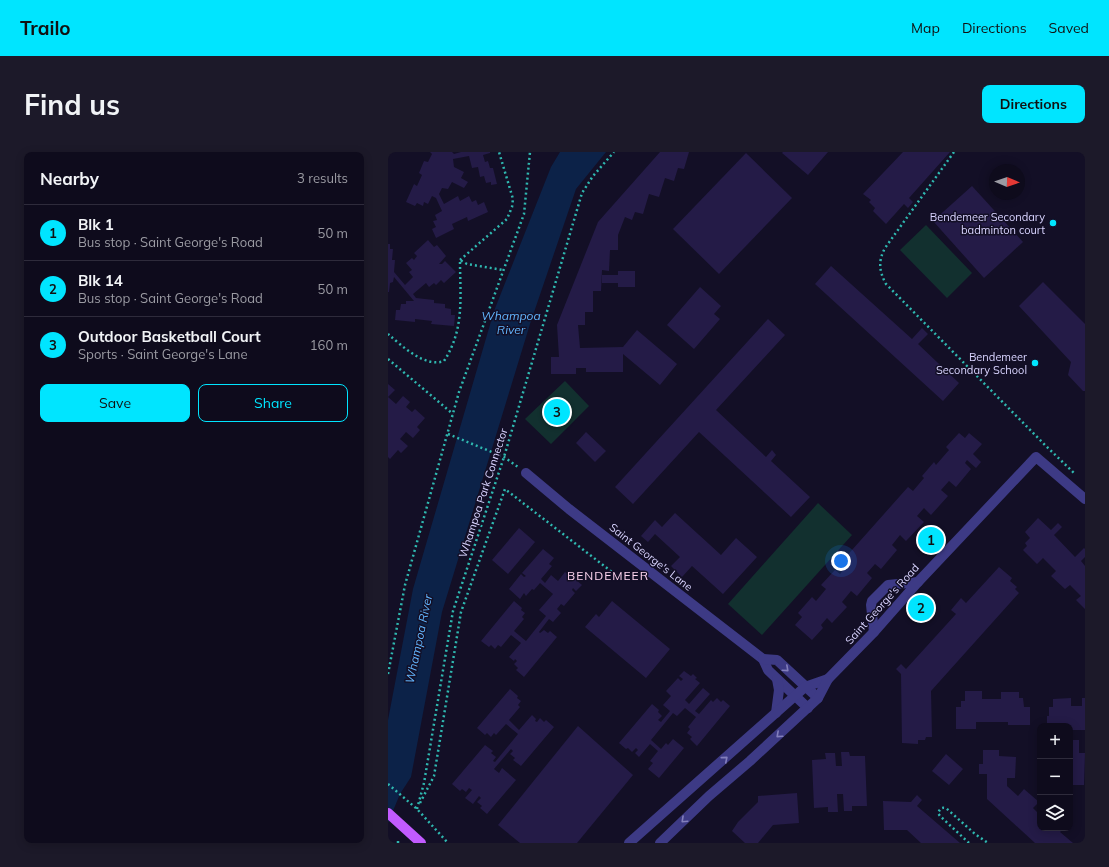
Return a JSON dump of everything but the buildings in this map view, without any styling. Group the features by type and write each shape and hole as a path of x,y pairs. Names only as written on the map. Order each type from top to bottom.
{"main road":[{"path":"388,813 420,843"}],"street":[{"name":"Saint George's Road","path":"660,843 709,796 750,761 818,698 828,679 874,632 918,582 1036,457 1085,499"},
{"name":"Saint George's Lane","path":"526,472 575,514 763,659 768,670 808,708"},
{"path":"874,632 871,605 872,601 888,585 918,582"},
{"name":"Saint George's Lane","path":"763,659 776,660 818,698"},
{"path":"776,713 779,690 777,679"},
{"name":"Saint George's Road","path":"629,843 805,686 828,679"}],"path":[{"path":"388,334 422,360 439,363 444,361 458,332 460,320 460,260 506,219 512,207 513,199 500,152"},
{"path":"388,674 405,585 459,392 524,214 530,152"},
{"name":"Whampoa Park Connector","path":"417,809 424,783 453,611 504,457 582,193 593,176 614,152"},
{"path":"954,152 885,248 879,266 881,276 886,284 1046,446 1079,477"},
{"path":"460,260 467,264 503,270"},
{"path":"388,359 453,414"},
{"path":"448,434 504,457 526,472"},
{"path":"417,809 434,776 461,612 505,489 621,579"},
{"path":"388,784 417,809 448,843"},
{"path":"969,843 940,816 938,813 940,810 946,808 974,834 988,843"},
{"path":"398,838 398,843"}],"green space":[{"path":"926,225 972,273 947,298 900,250"},
{"path":"565,381 589,406 551,444 525,419"},
{"path":"818,503 852,535 762,635 728,604"}],"water":[{"name":"Whampoa River","path":"560,152 606,152 576,189 530,324 442,612 411,777 400,794 388,823 388,720 413,589 494,311 551,167"}],"place":[{"name":"Bendemeer Secondary badminton court","path":"1053,223"},
{"name":"Bendemeer Secondary School","path":"1035,363"},
{"name":"Outdoor Basketball Court","path":"557,412"},
{"name":"Blk 1","path":"931,540"},
{"name":"Blk 14","path":"921,608"}],"district":[{"name":"BENDEMEER","path":"608,576"}]}
